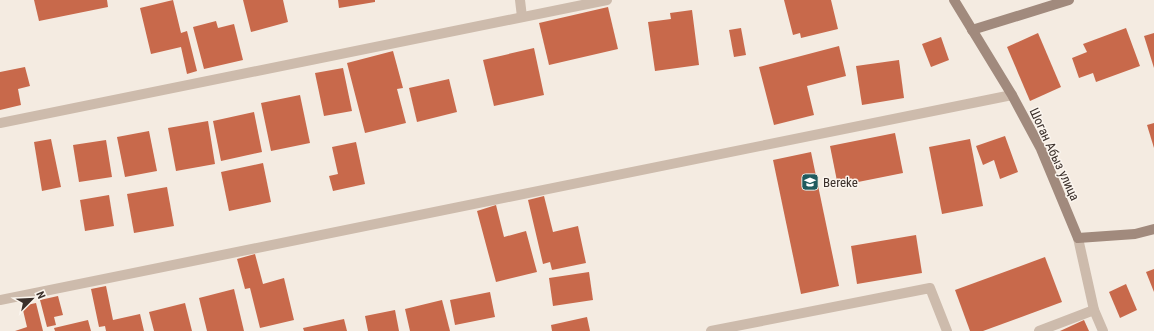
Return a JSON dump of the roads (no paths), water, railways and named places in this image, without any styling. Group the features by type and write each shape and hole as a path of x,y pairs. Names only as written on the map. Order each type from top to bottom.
{"street":[{"path":"520,0 522,17"},
{"path":"0,123 607,0"},
{"name":"Шоган Абыз улица","path":"954,0 1012,95 1041,149 1078,238 1094,310 1103,331"},
{"path":"972,30 1068,0"},
{"path":"0,300 1012,95"},
{"path":"1078,238 1134,234 1154,229"},
{"path":"711,331 930,288 947,331"},
{"path":"1039,331 1094,310"}],"place":[{"name":"Bereke","path":"810,182"}]}
